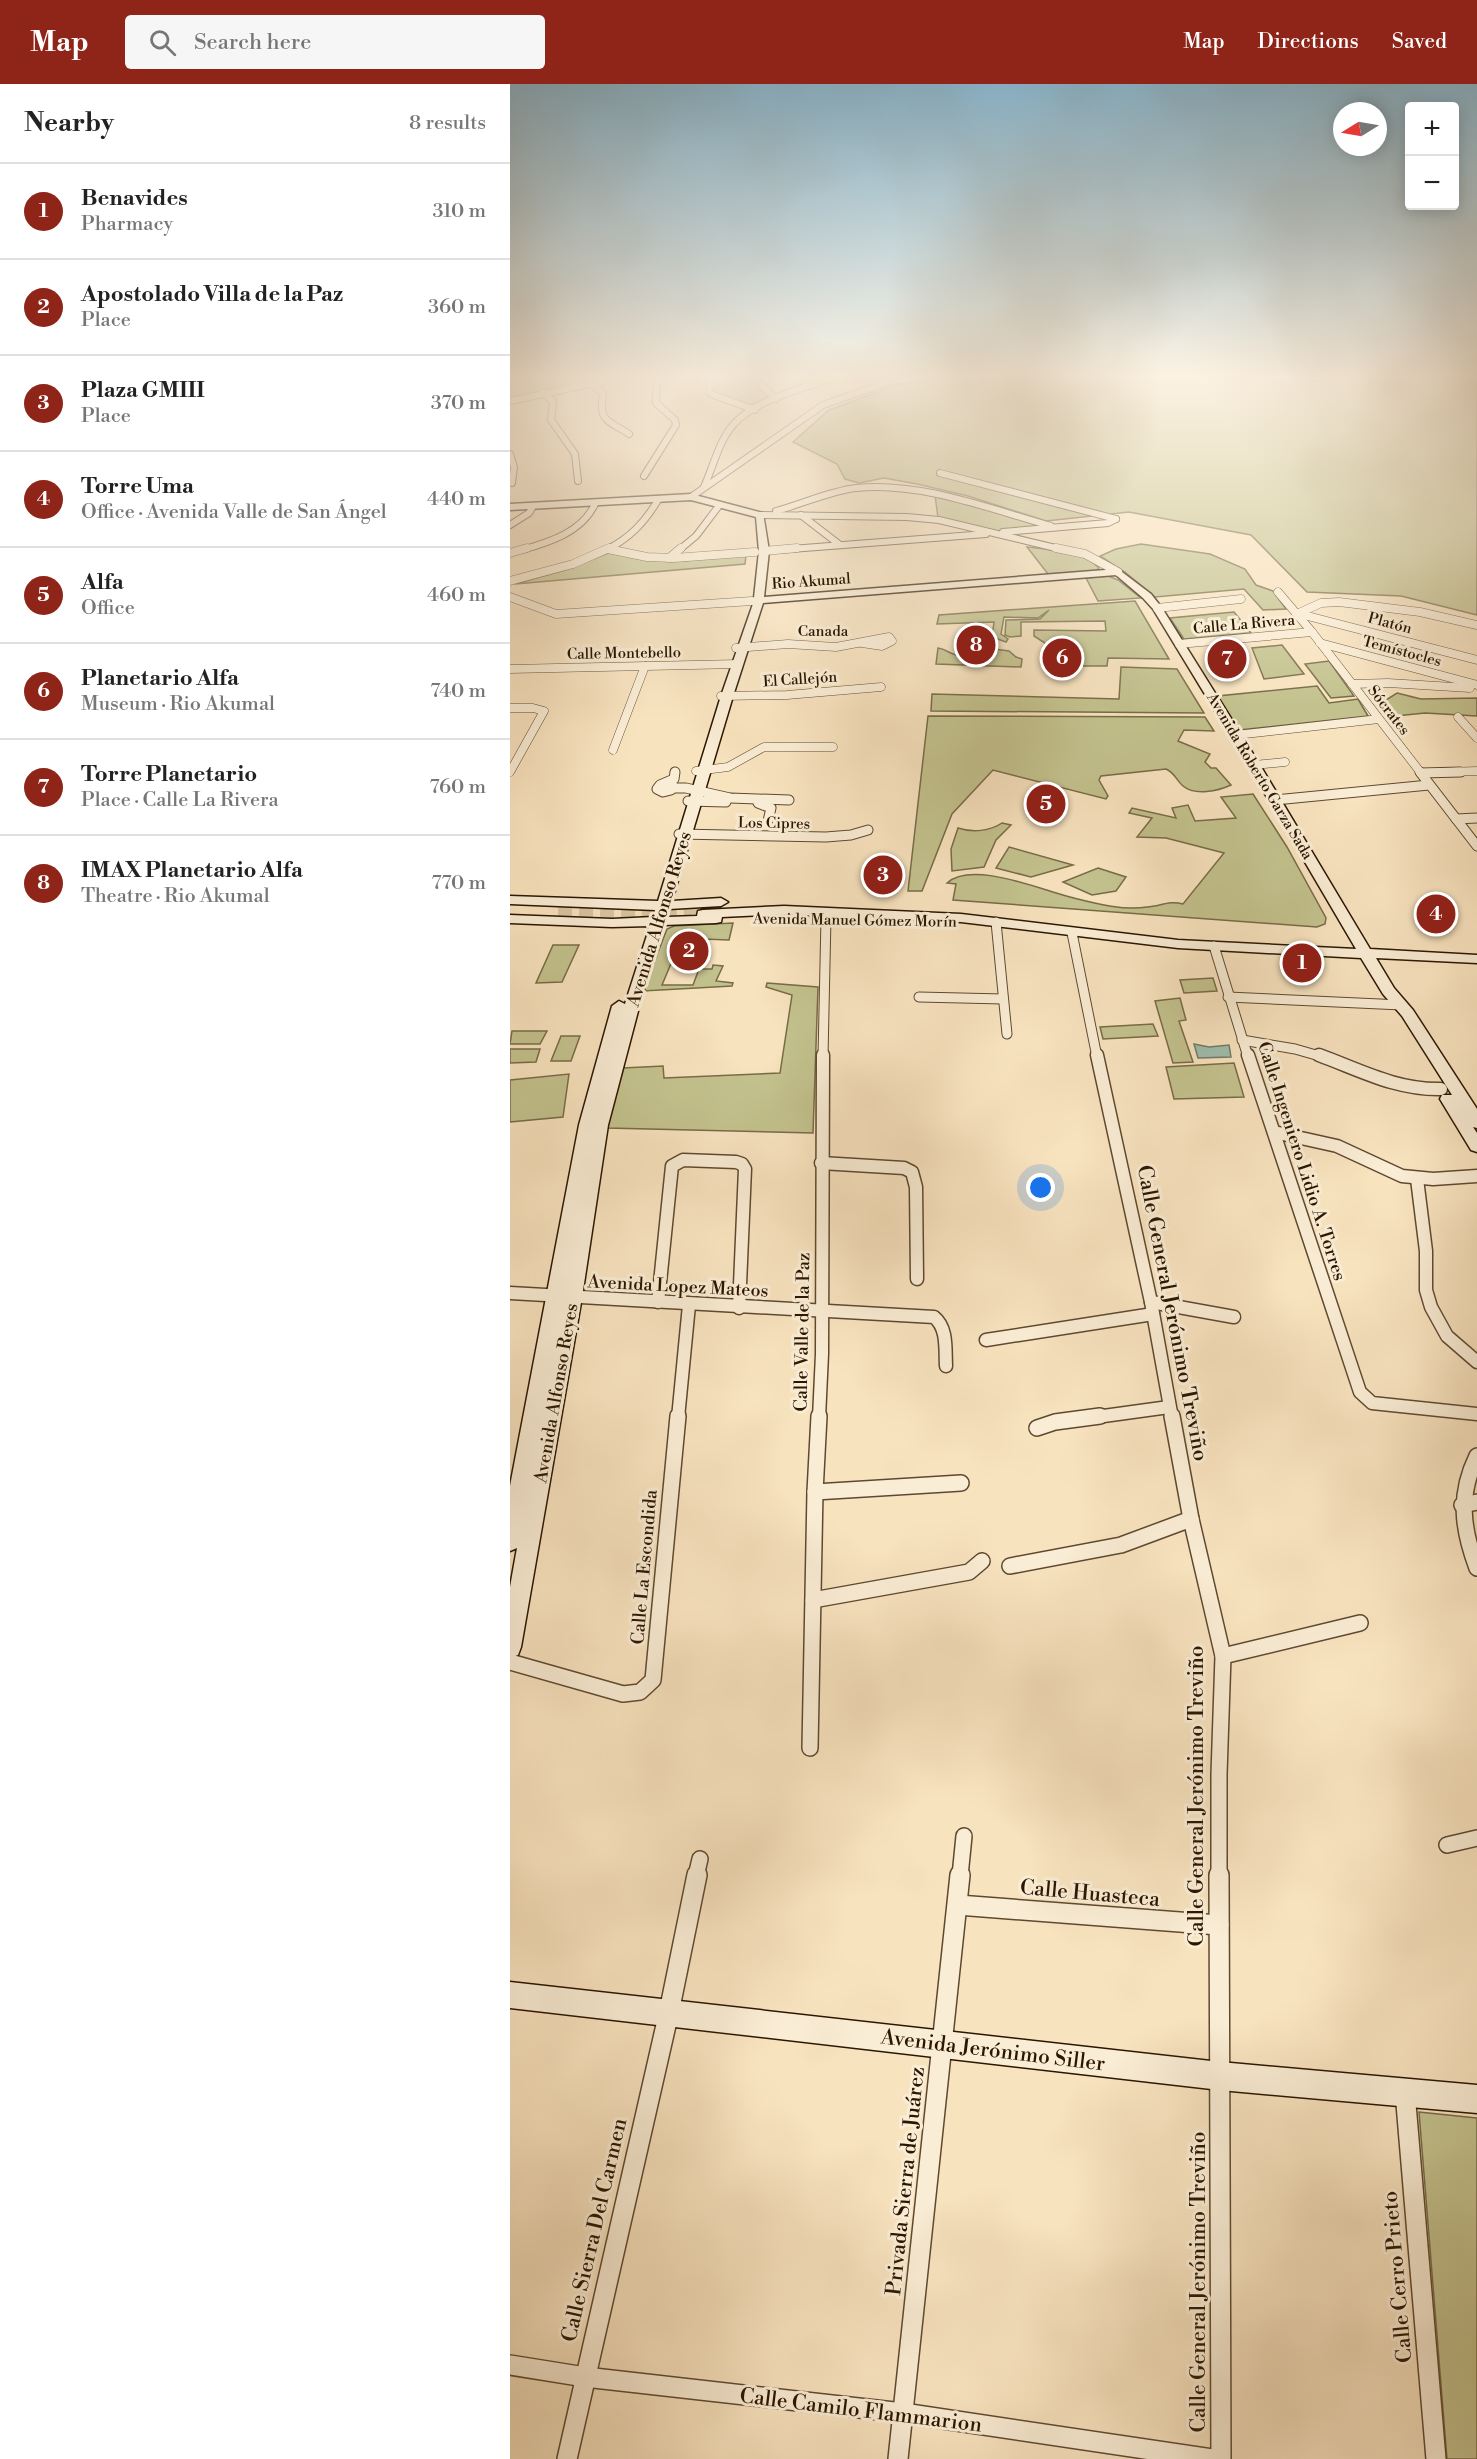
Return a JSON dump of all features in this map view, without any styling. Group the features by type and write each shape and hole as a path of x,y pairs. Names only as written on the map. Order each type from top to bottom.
{"main road":[{"name":"Avenida Alfonso Reyes","path":"510,508 691,496 767,513 760,558 740,647 654,923 600,1125 573,1298 510,1647"},
{"name":"Avenida Alfonso Reyes","path":"510,508 684,499 752,517 760,558"},
{"name":"Rio Akumal","path":"750,603 1097,574 1121,575"},
{"name":"Avenida Roberto Garza Sada","path":"1121,575 1147,596 1157,608 1275,800 1394,1001 1441,1089 1477,1146"},
{"name":"Avenida Manuel Gómez Morín","path":"510,900 662,903 697,910 775,916 950,922 993,919 1072,933 1214,946 1363,948"},
{"path":"584,922 597,917 600,912 597,906 590,903"},
{"path":"510,906 558,911 510,911"},
{"name":"Avenida Manuel Gómez Morín","path":"510,919 654,923 697,910 802,910 993,919 1363,948"},
{"path":"612,923 636,930 642,940"},
{"name":"Avenida Alfonso Reyes","path":"510,1541 587,1125 622,997 642,940 654,923"},
{"path":"1363,948 1477,947"},
{"path":"1363,948 1477,959"},
{"name":"Avenida Roberto Garza Sada","path":"1394,1001 1477,1122"},
{"name":"Avenida Jerónimo Siller","path":"510,1995 1220,2076 1477,2099"}],"street":[{"path":"691,496 709,485"},
{"path":"608,549 669,558 760,558 840,545 1058,528 1108,523 1116,519 985,485"},
{"path":"767,513 855,488 898,487 930,493 1058,528"},
{"path":"510,581 554,570 608,549 643,525 658,500"},
{"path":"510,553 533,547 567,533 590,515 595,504"},
{"path":"669,558 696,536 718,507"},
{"path":"510,525 530,513 532,508"},
{"path":"767,513 924,518 1085,554 1121,575"},
{"path":"800,514 840,545"},
{"name":"Sócrates","path":"1278,592 1298,613 1477,846"},
{"name":"Rio Akumal","path":"510,597 556,614 750,603"},
{"path":"1157,608 1241,599"},
{"path":"1298,613 1321,603 1339,602 1420,612 1477,625"},
{"name":"Platón","path":"1298,613 1477,660"},
{"name":"Calle La Rivera","path":"1179,644 1312,632"},
{"name":"Canada","path":"740,647 785,644 828,647 862,643 883,637 891,639 892,643 879,647 862,643"},
{"name":"Temístocles","path":"1320,643 1477,686"},
{"name":"Calle Montebello","path":"510,669 734,664"},
{"path":"613,750 645,666"},
{"path":"1352,684 1388,682 1477,686"},
{"name":"El Callejón","path":"724,696 787,695 881,687"},
{"path":"510,708 533,708 544,711 510,772"},
{"path":"1458,717 1477,738"},
{"path":"1236,735 1379,719"},
{"path":"701,771 728,767 764,747 833,747"},
{"path":"1254,765 1285,762"},
{"path":"675,771 676,777 671,786 694,795 764,804 771,808 768,820"},
{"path":"1421,773 1477,771"},
{"path":"1275,800 1429,785"},
{"path":"694,795 789,800"},
{"path":"1456,819 1477,818"},
{"name":"Los Cipres","path":"683,834 826,837 851,835 868,830"},
{"name":"Calle Valle de la Paz","path":"810,1748 815,1492 822,1312 821,1163 826,917"},
{"path":"993,919 1007,1034"},
{"name":"Calle General Jerónimo Treviño","path":"1072,933 1152,1308 1191,1519 1223,1656 1219,1774 1221,2459"},
{"name":"Calle Ingeniero Lidio A. Torres","path":"1214,946 1242,1040 1363,1396 1372,1403 1477,1414"},
{"path":"919,997 1003,999"},
{"path":"1228,997 1394,1001"},
{"path":"1242,1040 1310,1053 1397,1085 1424,1090 1441,1089"},
{"path":"1274,1132 1323,1142 1350,1151 1390,1171 1417,1179 1477,1176"},
{"path":"658,1302 672,1166 683,1160 736,1162 745,1169 739,1308"},
{"path":"821,1163 904,1168 912,1172 916,1187 917,1279"},
{"path":"1417,1179 1426,1251 1426,1290 1431,1306 1437,1322 1448,1336 1477,1362"},
{"name":"Avenida Lopez Mateos","path":"510,1293 739,1308 934,1317 940,1321 943,1329 946,1366"},
{"name":"Calle La Escondida","path":"510,1662 623,1694 640,1692 653,1680 689,1305"},
{"path":"986,1340 1152,1308 1234,1317"},
{"path":"1037,1428 1055,1422 1169,1407"},
{"path":"1477,1456 1465,1481 1462,1505 1466,1536 1477,1568"},
{"path":"815,1492 961,1483"},
{"path":"1462,1505 1477,1502"},
{"path":"1010,1566 1121,1545 1191,1519"},
{"path":"813,1600 969,1572 982,1561"},
{"path":"1223,1656 1360,1623"},
{"name":"Privada Sierra de Juárez","path":"898,2459 964,1836"},
{"path":"1447,1845 1477,1838"},
{"name":"Calle Sierra Del Carmen","path":"567,2459 669,2012 700,1859"},
{"name":"Calle Huasteca","path":"958,1905 1219,1925"},
{"name":"Calle Cerro Prieto","path":"1405,2091 1436,2459"},
{"name":"Calle Camilo Flammarion","path":"510,2365 585,2377 903,2413 1212,2459"}],"shaded area":[{"path":"921,485 1477,485 1477,615 1401,596 1307,592 1251,535 1129,512 1046,521 968,496"},
{"path":"935,495 1042,524 1040,528 995,531 938,518"},
{"path":"1141,544 1210,554 1245,569 1256,585 1273,591 1286,609 1263,610 1244,589 1155,597 1125,572 1100,556 1116,549"},
{"path":"1027,547 1075,554 1099,568 1096,571 1048,574"},
{"path":"611,552 682,561 746,555 745,564 515,584 565,570"},
{"path":"1108,576 1118,580 1141,598 1098,601 1086,578"},
{"path":"1135,601 1169,659 1108,658 1107,666 1043,666 1041,654 1048,649 1048,645 1034,636 1034,630 1106,631 1105,621 1021,622 1021,636 1005,635 1006,620 1040,619 1049,610 1038,618 1004,617 1001,634 1008,639 1006,642 992,637 994,622 937,624 939,615"},
{"path":"1234,612 1251,633 1184,639 1170,618"},
{"path":"1282,645 1304,674 1264,679 1252,648"},
{"path":"938,648 964,657 991,654 994,649 1009,651 1022,659 1021,667 936,664"},
{"path":"1329,661 1354,696 1331,698 1305,664"},
{"path":"1121,667 1177,669 1204,713 931,711 932,694 1119,699"},
{"path":"1317,686 1329,703 1358,699 1368,716 1239,730 1218,696"},
{"path":"1397,693 1421,699 1477,698 1477,716 1425,713 1386,717 1378,705"},
{"path":"928,716 1205,717 1214,731 1184,730 1178,741 1210,754 1205,762 1211,768 1216,768 1231,785 1213,791 1194,791 1183,786 1166,769 1101,776 1099,780 1108,796 1106,799 993,770 952,814 922,891 908,891"},
{"path":"1253,794 1287,847 1326,918 1325,924 1317,927 953,900 956,884 947,883 958,877 973,874 989,875 1108,906 1138,908 1169,903 1183,904 1224,853 1166,838 1137,837 1152,818 1129,813 1132,808 1176,818 1172,808 1188,805 1195,821 1236,818 1221,797"},
{"path":"1002,823 1011,825 996,840 984,867 952,871 951,849 958,828 981,830"},
{"path":"1009,847 1073,865 1031,877 996,868"},
{"path":"1098,868 1126,877 1116,891 1092,895 1063,882"},
{"path":"733,923 729,940 703,939 699,948 678,947 662,985 693,985 699,969 712,969 713,965 723,966 716,981 733,983 732,986 643,991 667,929 674,926"},
{"path":"553,945 579,945 562,982 536,983"},
{"path":"1213,978 1217,991 1184,993 1180,980"},
{"path":"767,983 818,987 813,1133 607,1128 623,1068 663,1066 664,1078 780,1073 792,995 766,987"},
{"path":"1180,998 1186,1020 1179,1021 1193,1062 1173,1063 1155,1001"},
{"path":"1153,1024 1158,1036 1103,1039 1100,1027"},
{"path":"512,1031 547,1031 540,1044 510,1044"},
{"path":"561,1036 580,1036 571,1061 551,1061"},
{"path":"1194,1044 1209,1047 1229,1045 1231,1057 1198,1058"},
{"path":"510,1049 540,1049 536,1062 510,1063"},
{"path":"1234,1063 1244,1097 1174,1099 1166,1067"},
{"path":"569,1074 563,1117 510,1122 510,1080"},
{"path":"1419,2112 1477,2118 1477,2459 1447,2459"}],"tunnel":[{"path":"558,913 642,917 703,914"}],"place":[{"name":"IMAX Planetario Alfa","path":"976,645"},
{"name":"Planetario Alfa","path":"1062,658"},
{"name":"Torre Planetario","path":"1227,659"},
{"name":"Alfa","path":"1046,804"},
{"name":"Plaza GMIII","path":"883,875"},
{"name":"Torre Uma","path":"1436,914"},
{"name":"Apostolado Villa de la Paz","path":"689,951"},
{"name":"Benavides","path":"1302,963"}]}
